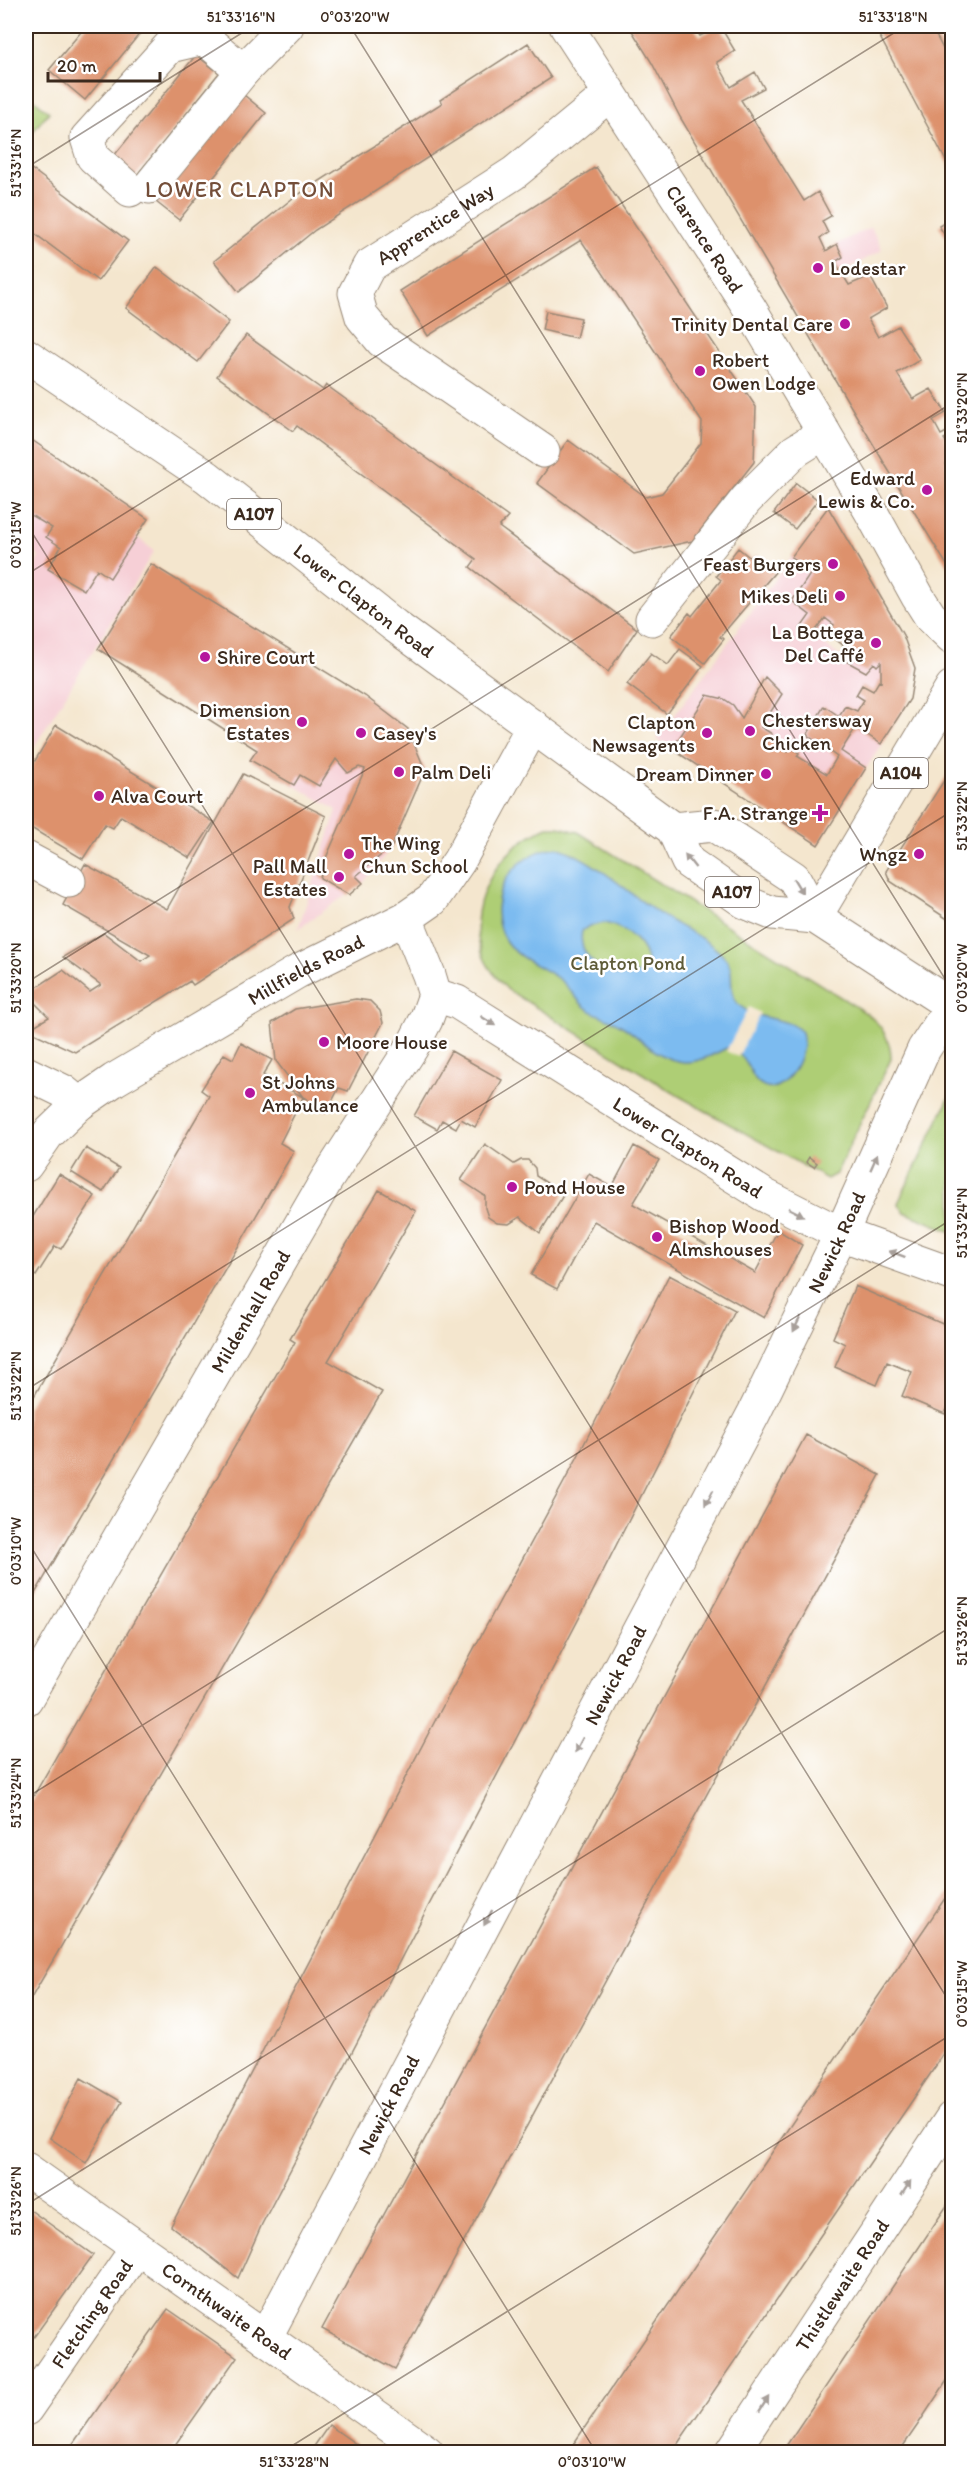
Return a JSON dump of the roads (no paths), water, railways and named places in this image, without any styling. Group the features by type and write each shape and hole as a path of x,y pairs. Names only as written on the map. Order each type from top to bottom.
{"main road":[{"path":"243,71 204,38 170,46 87,138 93,157 139,189 243,71 287,26"},
{"name":"Clarence Road","path":"566,26 749,307 930,616 952,637"},
{"name":"Apprentice Way","path":"543,451 382,341 362,317 355,293 369,266 514,173 609,95"},
{"name":"Lower Clapton Road","path":"26,356 207,477 394,626 673,830 688,862 745,902 772,913 815,917 952,1006"},
{"path":"652,619 746,500 795,451 824,433"},
{"name":"A104","path":"815,917 952,687"},
{"name":"Millfields Road","path":"26,1165 47,1135 79,1104 213,1020 297,972 406,918 432,900 459,861 533,726"},
{"name":"Lower Clapton Road","path":"673,830 714,825 794,878 815,917"},
{"path":"26,858 69,880"},
{"path":"406,918 435,995"},
{"name":"Lower Clapton Road","path":"435,995 457,1002 764,1195 841,1234 952,1274"},
{"name":"Mildenhall Road","path":"26,1699 327,1179 412,1047 435,995"},
{"name":"Newick Road","path":"266,2338 754,1413 841,1234 924,1049 952,1006"},
{"path":"26,1073 63,1091 79,1104"},
{"name":"Thistlewaite Road","path":"732,2452 952,2118"},
{"name":"Cornthwaite Road","path":"26,2169 427,2452"},
{"name":"Fletching Road","path":"26,2409 137,2248"}],"water":[{"name":"Clapton Pond","path":"557,847 585,860 661,915 712,946 729,964 733,995 740,1006 755,1014 788,1023 802,1032 800,1057 787,1079 773,1088 760,1084 740,1055 727,1048 706,1058 690,1062 666,1057 650,1048 622,1026 589,1010 560,980 523,958 510,947 501,932 497,916 500,891 508,876 518,865 530,856","holes":["605,923 628,933 641,945 645,952 647,969 625,976 614,974 602,969 586,953 582,943 582,931 589,926"]}],"place":[{"name":"Lodestar","path":"818,268"},
{"name":"Trinity Dental Care","path":"845,324"},
{"name":"Robert Owen Lodge","path":"700,371"},
{"name":"Edward Lewis & Co.","path":"927,490"},
{"name":"Feast Burgers","path":"833,564"},
{"name":"Mikes Deli","path":"840,596"},
{"name":"La Bottega Del Caffé","path":"876,643"},
{"name":"Shire Court","path":"205,657"},
{"name":"Dimension Estates","path":"302,722"},
{"name":"Chestersway Chicken","path":"750,731"},
{"name":"Casey's","path":"361,733"},
{"name":"Clapton Newsagents","path":"707,733"},
{"name":"Palm Deli","path":"399,772"},
{"name":"Dream Dinner","path":"766,774"},
{"name":"Alva Court","path":"99,796"},
{"name":"F.A. Strange","path":"820,813"},
{"name":"The Wing Chun School","path":"349,854"},
{"name":"Wngz","path":"919,854"},
{"name":"Pall Mall Estates","path":"339,877"},
{"name":"Moore House","path":"324,1042"},
{"name":"St Johns Ambulance","path":"250,1093"},
{"name":"Pond House","path":"512,1187"},
{"name":"Bishop Wood Almshouses","path":"657,1237"}],"district":[{"name":"LOWER CLAPTON","path":"240,189"}]}
